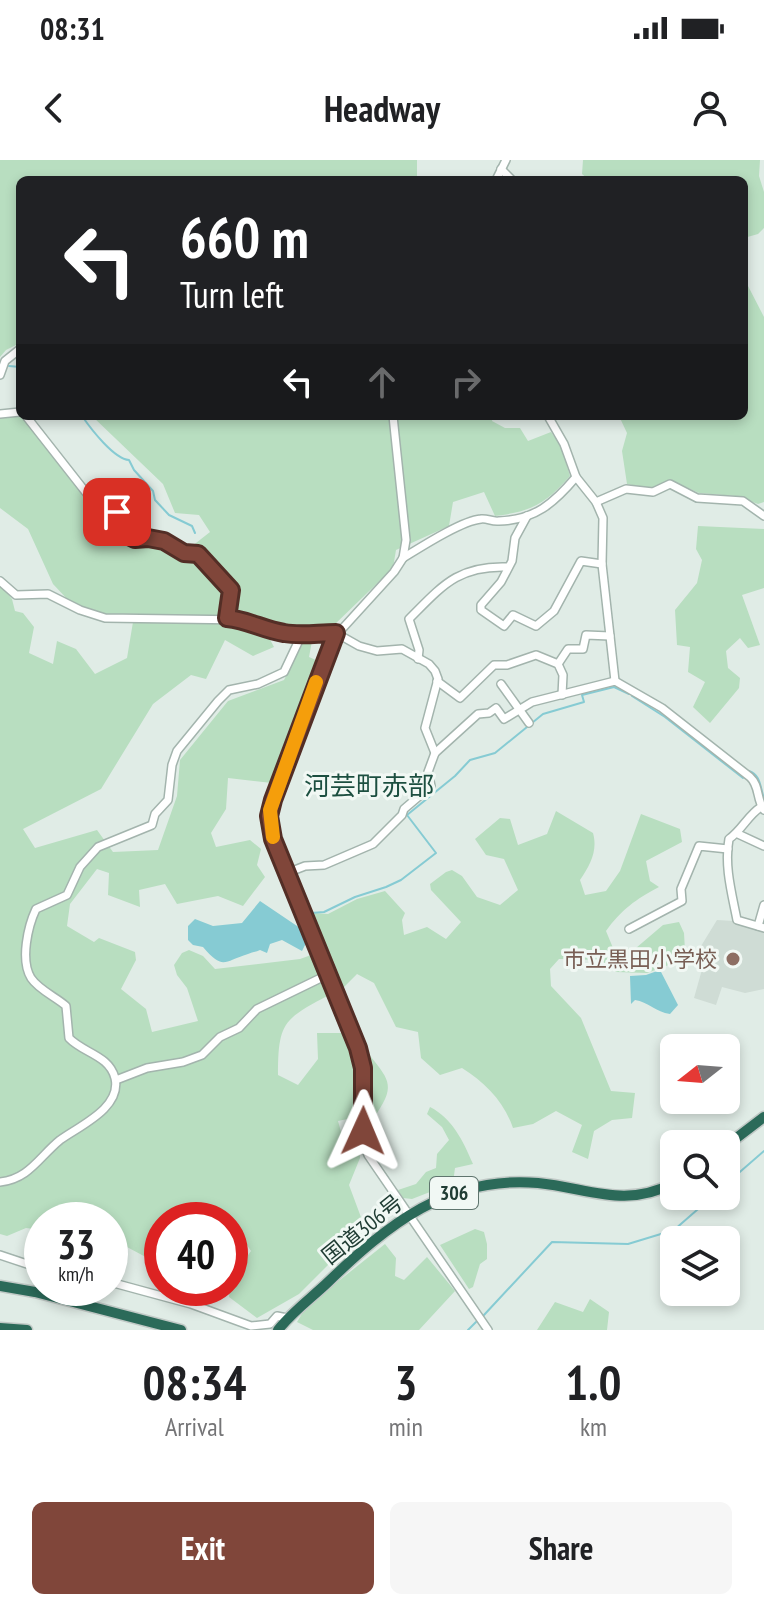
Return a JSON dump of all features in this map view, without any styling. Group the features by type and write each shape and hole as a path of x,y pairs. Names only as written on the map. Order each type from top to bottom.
{"highway":[{"path":"740,1135 764,1117"},
{"name":"国道306号","path":"278,1330 352,1258 408,1214 460,1191 502,1183 540,1184 597,1195 631,1197 660,1189"},
{"path":"0,1286 35,1292 181,1330"},
{"path":"0,1328 27,1330"}],"street":[{"path":"498,176 506,160"},
{"path":"501,169 508,176"},
{"path":"0,375 7,357 16,351"},
{"path":"29,420 88,495 105,501 117,512 129,536 164,541 184,553 201,556 231,590 227,618"},
{"path":"393,420 406,540 403,558 391,576 336,633 270,810 271,834 361,1059 365,1148 372,1164 488,1330"},
{"path":"550,420 564,444 576,477 596,502 603,518 602,564 615,681"},
{"path":"403,558 478,519 500,521 527,516 553,503 576,477"},
{"path":"596,502 626,489 653,492 670,484 697,498 743,501 764,516"},
{"path":"527,516 515,538 513,559 501,582 482,603 481,610 504,626 513,615 536,626 554,611 581,561 602,564"},
{"path":"418,659 419,647 409,619 439,589 461,573 508,567"},
{"path":"0,581 16,595 48,594 105,618 227,618 246,620 301,636 336,633 359,646 377,651 402,649 433,667 437,681 426,720 435,753"},
{"path":"558,664 568,649 583,649 586,635 610,636"},
{"path":"0,1182 27,1174 58,1141 102,1111 113,1097 116,1080 109,1066 69,1038 66,1006 32,979 26,960 33,916 38,907 67,895 80,867 98,847 152,825 155,814 168,800 172,765 181,745 229,690 253,685 284,672 301,636"},
{"path":"437,681 460,698 494,665 507,665 536,655 558,664 563,675 562,695"},
{"path":"287,873 305,866 324,865 376,843 404,809 431,786 428,772 435,753 478,714 489,713 496,708 504,719 532,702 615,681 662,708 757,785 763,808 751,815 738,834 729,839 728,878 737,920 761,927 764,905"},
{"path":"501,684 529,723"},
{"path":"428,735 445,744"},
{"path":"738,834 764,846"},
{"path":"629,929 682,901 681,889 699,846 728,849"},
{"path":"116,1080 147,1068 183,1062 202,1055 220,1037 239,1028 259,1007 329,974"},
{"path":"0,1255 24,1263"},
{"path":"128,1287 191,1304 251,1326 270,1324 277,1316 287,1318"}],"shaded area":[{"name":"市立黒田小学校","path":"717,920 734,921 764,931 764,989 745,993 722,987 716,1005 694,998 703,966 700,965 703,954 698,951"}],"green space":[{"path":"0,160 417,160 417,176 16,176 16,345 0,357"},
{"path":"583,160 760,160 764,228 748,237 748,176 582,174"},
{"path":"748,286 764,317 764,502 758,504 736,496 699,493 670,480 653,489 627,484 622,451 627,433 621,420 748,420"},
{"path":"0,415 26,420 87,495 112,511 124,534 170,544 182,554 210,532 199,515 175,513 163,484 96,420 492,420 505,428 520,428 528,441 551,432 561,446 570,476 545,500 519,512 495,516 484,492 453,502 449,526 396,550 393,568 332,627 314,626 300,630 278,627 250,616 112,616 96,612 69,601 53,584 28,529 0,508"},
{"path":"698,526 764,529 764,588 742,595 760,645 748,648 740,638 726,651 728,668 740,678 739,688 710,723 693,707 705,682 688,672 690,647 677,645 675,610 697,583 702,560 696,549"},
{"path":"0,584 12,599 15,611 23,613 34,627 29,653 53,664 57,641 76,649 95,674 127,658 133,622 241,622 266,632 274,647 253,656 225,640 206,679 191,675 153,704 101,789 23,829 35,848 97,830 113,852 158,850 177,796 180,760 228,701 284,680 304,641 312,641 309,657 318,661 272,783 228,778 226,809 211,833 216,847 250,840 261,849 257,865 265,877 243,906 218,896 177,904 165,884 139,890 140,907 108,895 109,873 97,869 70,904 67,926 94,942 99,938 135,952 136,960 121,989 146,1009 152,1032 198,1021 187,988 174,965 182,953 189,950 203,956 215,969 300,959 314,954 329,995 302,1010 287,1024 280,1044 278,1075 298,1085 318,1059 317,1033 345,1033 355,1056 357,1117 338,1121 343,1139 358,1139 360,1158 349,1185 365,1228 299,1294 257,1318 241,1306 248,1306 248,1255 251,1251 248,1246 248,1202 144,1202 144,1256 128,1248 128,1202 24,1202 24,1229 7,1236 0,1234"},
{"path":"556,811 593,833 592,858 580,880 585,895 606,891 620,871 641,814 680,829 682,842 646,861 650,881 659,887 630,906 606,931 613,948 636,948 663,925 679,922 684,933 685,951 674,963 647,973 616,972 601,960 559,959 550,969 551,986 581,1018 611,1091 635,1093 632,1118 612,1120 594,1131 588,1159 572,1152 582,1125 556,1111 533,1124 513,1128 499,1102 471,1074 462,1068 440,1075 421,1058 418,1032 396,1027 374,983 357,974 342,989 312,920 314,913 328,914 357,899 385,891 405,913 402,920 404,935 427,927 446,939 461,922 431,890 430,884 452,870 462,876 477,897 500,905 518,890 504,859 486,855 475,839 500,818 510,819 518,845 547,834"},
{"path":"368,1053 384,1075 388,1088 377,1113 369,1114"},
{"path":"430,1107 451,1124 473,1164 455,1168 453,1183 412,1199 403,1198 398,1190 416,1184 426,1172 436,1168 437,1154 449,1140 442,1127 427,1114"},
{"path":"475,1229 484,1232 487,1259 480,1264 473,1287 469,1289 440,1245"},
{"path":"385,1244 396,1258 395,1276 404,1280 427,1257 455,1291 419,1330 313,1330 297,1322 306,1307"},
{"path":"590,1299 609,1312 607,1330 537,1330 555,1302 583,1312"}],"water":[{"path":"260,901 300,928 305,926 302,930 307,941 302,951 282,940 270,944 267,953 260,950 224,962 188,940 188,926 195,919 213,926 242,923"},
{"path":"660,970 678,1005 670,1014 640,1001 635,1000 631,1004 630,976"}],"waterway":[{"path":"9,366 16,367"},
{"path":"85,420 110,449 129,460 153,491 155,500 169,515 192,526 195,533"},
{"path":"311,913 324,912 401,880 436,853 407,815 470,760 495,753 543,714 584,702 582,695 614,687 629,694"},
{"path":"632,696 665,717 743,778"},
{"path":"749,771 758,779 764,798"},
{"path":"740,1172 764,1151"},
{"path":"484,1315 552,1242 628,1244 674,1230 697,1210"},
{"path":"468,1330 476,1322"}],"slow traffic":[{"path":"273,837 270,810 316,682"}],"place":[{"name":"市立黒田小学校","path":"733,959"}],"district":[{"name":"河芸町赤部","path":"369,785"}],"route":[{"path":"117,512 126,533 132,538 164,541 184,553 201,556 231,590 227,618 246,620 301,636 336,633 284,768 269,822 273,839 358,1048 363,1068 363,1131"}]}
